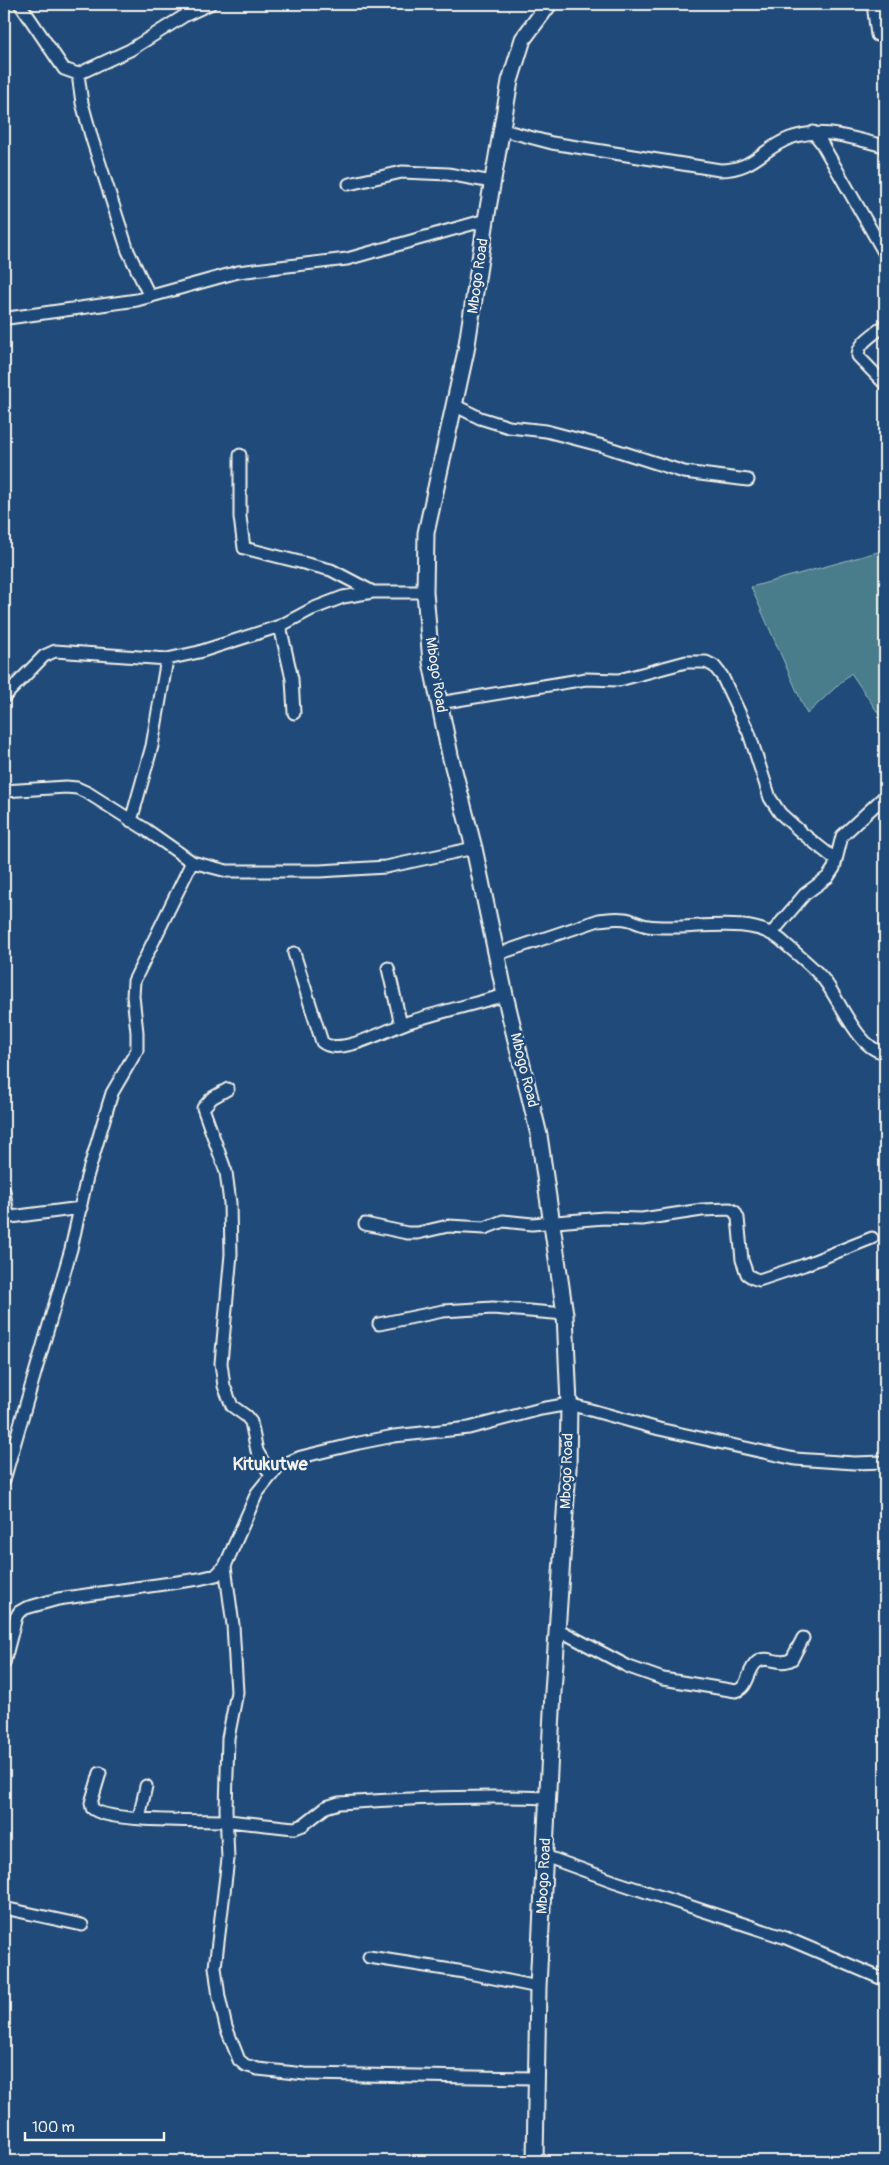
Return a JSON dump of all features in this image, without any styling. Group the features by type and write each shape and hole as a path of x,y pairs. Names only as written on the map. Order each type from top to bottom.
{"main road":[{"name":"Mbogo Road","path":"535,2161 538,1987 557,1629 568,1469 569,1404 565,1314 540,1135 439,703 431,662 425,592 426,533 466,351 492,182 510,81 523,39 548,4"}],"street":[{"path":"20,4 64,69 78,74 130,50 184,16 210,4"},
{"path":"873,4 877,36"},
{"path":"78,74 82,103 92,139 128,251 150,297"},
{"path":"502,130 552,143 720,170 738,168 758,159 789,138 813,132 825,132 885,146"},
{"path":"813,132 821,142 885,254"},
{"path":"349,184 402,172 448,174 492,182"},
{"path":"8,318 150,297 238,272 348,259 486,220"},
{"path":"885,326 862,344 858,350 858,356 885,384"},
{"path":"454,405 480,418 509,427 546,431 603,446 684,472 748,480"},
{"path":"240,455 240,517 244,548 331,570 373,592"},
{"path":"4,697 44,656 54,651 167,659 199,652 280,626 312,609 343,597 373,592 425,592"},
{"path":"280,626 292,679 294,713"},
{"path":"131,821 152,746 167,659"},
{"path":"439,703 586,679 619,680 686,662 706,662 714,666 722,676 749,733 770,798 780,813 802,834 836,860"},
{"path":"4,791 71,787 88,793 192,862 210,868 243,872 344,870 402,865 474,848"},
{"path":"771,934 805,894 828,877 834,868 842,836 885,796"},
{"path":"4,1480 69,1258 88,1177 112,1093 137,1050 133,996 134,981 192,862"},
{"path":"498,954 599,920 612,918 629,920 649,926 749,928 771,934 781,940 824,980 843,1011 866,1041 879,1052 885,1052"},
{"path":"294,953 324,1044 333,1046 369,1040 401,1025 506,995"},
{"path":"388,968 401,1025"},
{"path":"228,1089 212,1098 203,1108 226,1172 230,1203 230,1254 221,1363 228,1398 232,1406 251,1422 258,1451 271,1476"},
{"path":"4,1192 8,1215 11,1217 81,1208"},
{"path":"365,1224 407,1233 418,1233 448,1226 484,1228 504,1222 532,1224 604,1218 642,1219 702,1210 730,1209 735,1212 738,1218 742,1260 747,1274 759,1280 813,1262 872,1238"},
{"path":"379,1324 453,1310 492,1308 565,1314"},
{"path":"4,1663 16,1617 19,1612 26,1608 66,1598 216,1575 225,1566 257,1492 278,1467 301,1457 359,1442 394,1436 470,1428 542,1409 569,1404 668,1431 795,1459 854,1463 885,1462"},
{"path":"225,1566 233,1624 238,1692 228,1738 228,1859 215,1967 226,2027 239,2060 245,2065 305,2074 535,2078"},
{"path":"557,1629 629,1667 663,1679 736,1691 744,1686 754,1664 760,1660 767,1659 778,1663 792,1659 803,1638"},
{"path":"100,1773 92,1808 101,1814 295,1828 300,1827 326,1807 339,1803 501,1796 548,1798"},
{"path":"140,1818 146,1786"},
{"path":"545,1856 616,1882 786,1938 885,1980"},
{"path":"4,1908 82,1925"},
{"path":"369,1957 464,1972 538,1987"}],"shaded area":[{"path":"885,550 885,723 851,673 807,714 751,587"}],"district":[{"name":"Kitukutwe","path":"270,1464"}]}
